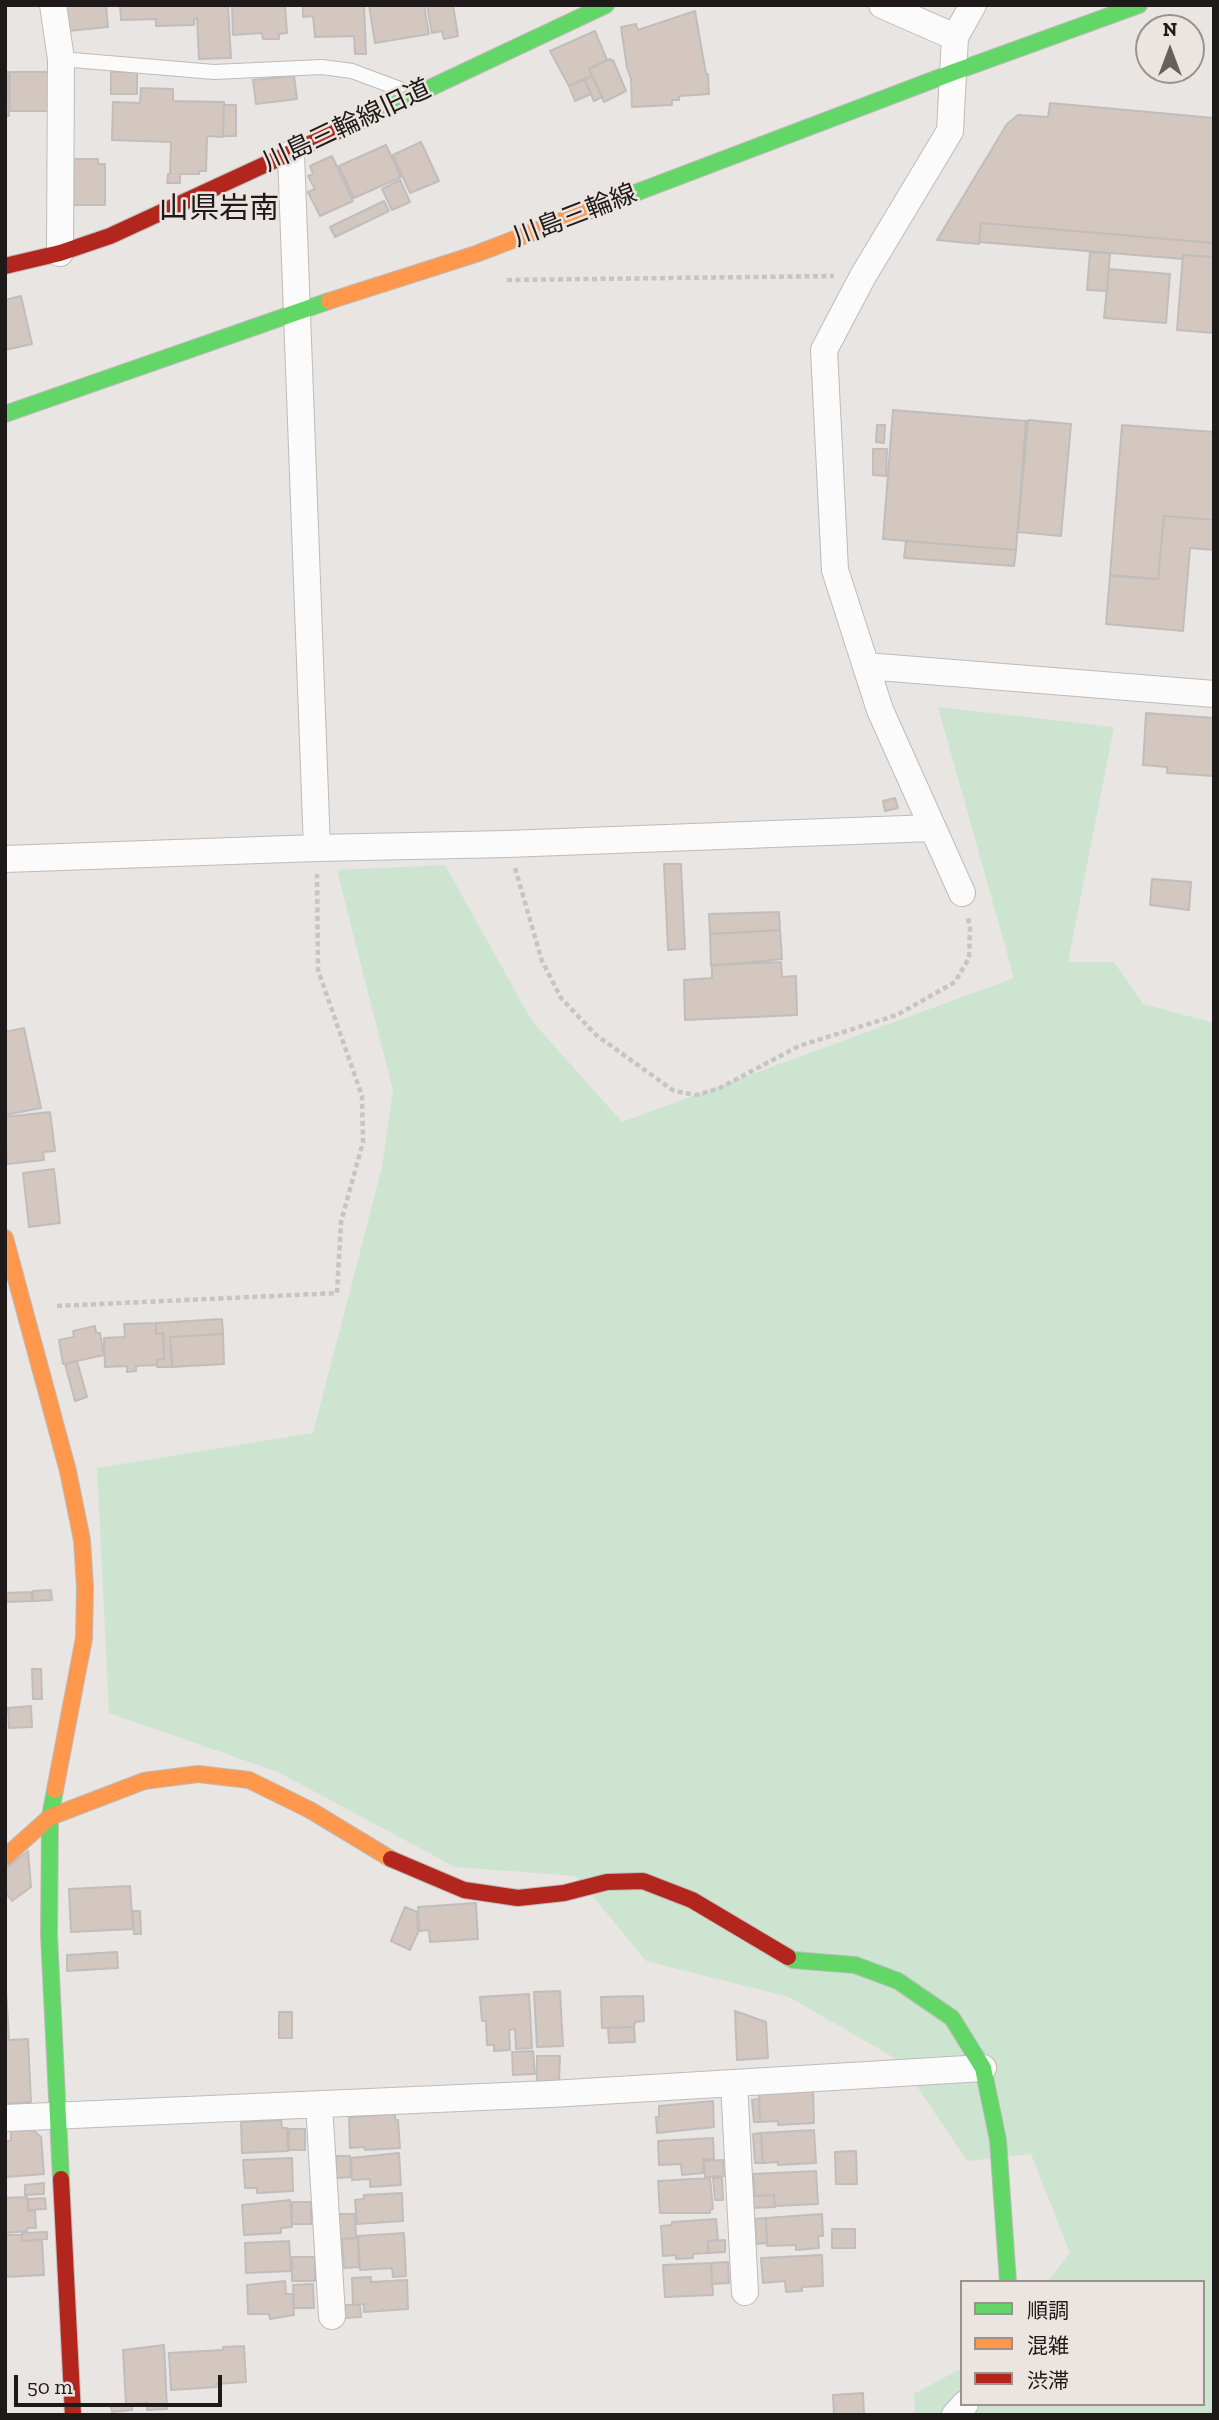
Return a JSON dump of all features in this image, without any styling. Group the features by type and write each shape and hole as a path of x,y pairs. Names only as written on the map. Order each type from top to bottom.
{"street":[{"path":"53,5 61,59 60,253"},
{"name":"川島三輪線旧道","path":"5,266 60,253 110,236 606,5"},
{"path":"882,5 955,37"},
{"path":"962,893 880,710 835,570 824,350 863,276 950,131 955,37 973,5"},
{"name":"川島三輪線","path":"5,414 298,311 477,254 954,72 1139,5"},
{"path":"291,154 317,848"},
{"path":"866,666 1214,694"},
{"path":"5,859 932,828"},
{"path":"5,1238 68,1471 82,1540 85,1587 84,1638 50,1817 49,1935 73,2415"},
{"path":"5,1857 50,1817 144,1781 198,1774 249,1780 310,1810 397,1863 464,1890 518,1898 564,1893 607,1882 643,1881 692,1900 793,1960 855,1965 898,1981 952,2018 983,2068 998,2140 1008,2280"},
{"path":"5,2118 551,2094 983,2068"},
{"path":"734,2083 745,2292"},
{"path":"319,2104 331,2316"}],"lane":[{"path":"61,59 214,72 323,67 352,71 413,95"}],"path":[{"path":"477,254 497,280 863,276"},
{"path":"507,844 542,961 561,998 596,1035 674,1091 696,1095 718,1089 799,1046 897,1015 955,982 969,958 971,929 962,893"},
{"path":"25,1308 337,1293 341,1222 363,1142 362,1096 318,970 317,848"}],"green space":[{"path":"938,707 1114,727 1068,962 1114,962 1143,1004 1214,1023 1214,2415 915,2415 914,2394 960,2369 960,2406 1205,2406 1205,2280 1049,2280 1070,2253 1031,2154 967,2161 900,2061 789,1997 646,1961 576,1876 455,1867 278,1772 109,1713 97,1468 313,1433 382,1167 393,1091 337,870 445,865 532,1021 622,1122 1014,978"}],"building":[{"path":"65,5 106,5 108,27 68,31"},
{"path":"120,5 228,5 231,58 199,59 197,18 194,19 194,25 156,26 156,19 121,20"},
{"path":"232,5 285,5 287,33 279,34 279,39 263,39 262,33 233,35"},
{"path":"303,5 364,5 366,54 355,54 354,36 315,37 313,16 303,17"},
{"path":"369,5 424,5 429,34 375,43"},
{"path":"427,5 453,5 458,36 444,39 442,31 432,33"},
{"path":"695,11 708,74 709,94 679,96 679,100 672,100 672,105 632,107 631,79 621,27 636,24 638,30"},
{"path":"595,31 607,60 589,69 592,76 569,86 550,51"},
{"path":"613,60 626,91 604,102 589,69"},
{"path":"5,72 8,72 9,116 5,116"},
{"path":"10,72 48,72 48,111 10,111"},
{"path":"111,72 137,72 137,94 111,94"},
{"path":"294,76 297,99 256,104 253,80"},
{"path":"592,76 602,97 594,101 584,79"},
{"path":"584,79 591,94 575,101 569,86"},
{"path":"141,88 173,89 173,101 224,102 223,137 207,136 206,171 199,171 199,174 180,174 180,183 167,183 170,174 171,142 112,140 113,102 140,103"},
{"path":"1050,103 1214,118 1214,243 981,223 979,244 937,240 1007,124 1018,115 1048,117"},
{"path":"224,105 236,105 236,136 223,136"},
{"path":"421,142 439,181 410,193 393,155"},
{"path":"386,145 401,177 354,198 339,166"},
{"path":"332,156 353,201 320,216 308,192 315,189 308,176 313,174 310,166"},
{"path":"72,159 98,159 98,164 105,164 105,205 72,205"},
{"path":"400,180 410,202 392,210 382,189"},
{"path":"384,201 389,211 335,237 330,227"},
{"path":"981,223 1214,243 1214,257 1183,255 1183,259 979,242"},
{"path":"1090,252 1110,253 1107,291 1087,290"},
{"path":"1183,255 1214,257 1214,333 1177,330"},
{"path":"1109,269 1170,274 1166,323 1104,318"},
{"path":"21,296 32,344 5,350 5,300"},
{"path":"893,410 1026,421 1016,550 883,539"},
{"path":"1028,420 1071,424 1061,536 1018,532"},
{"path":"877,425 885,425 884,443 876,442"},
{"path":"1122,425 1214,432 1214,520 1164,516 1158,579 1110,575"},
{"path":"873,449 887,449 886,476 873,475"},
{"path":"1164,516 1214,520 1214,550 1190,548 1183,631 1106,624 1110,576 1158,579"},
{"path":"906,541 1016,550 1014,566 904,558"},
{"path":"1146,713 1214,718 1214,776 1167,773 1167,767 1143,765"},
{"path":"895,798 898,808 885,811 883,801"},
{"path":"664,864 681,864 685,949 668,950"},
{"path":"1152,879 1191,882 1189,910 1150,905"},
{"path":"779,912 780,930 710,934 709,914"},
{"path":"780,930 782,959 711,966 710,934"},
{"path":"781,962 782,977 796,976 797,1015 685,1020 684,980 712,978 712,965"},
{"path":"24,1028 41,1108 5,1115 5,1032"},
{"path":"50,1112 55,1151 43,1152 44,1160 7,1164 5,1117"},
{"path":"54,1169 60,1223 29,1227 23,1173"},
{"path":"222,1319 223,1334 170,1337 172,1367 157,1367 157,1360 164,1359 163,1333 156,1334 156,1323"},
{"path":"156,1323 156,1334 163,1333 164,1359 157,1360 157,1365 136,1366 136,1371 127,1372 127,1366 105,1367 104,1338 125,1337 124,1324"},
{"path":"95,1326 96,1333 100,1333 104,1355 63,1364 59,1340 74,1337 73,1331"},
{"path":"223,1334 224,1364 172,1367 170,1337"},
{"path":"77,1361 87,1397 75,1401 65,1364"},
{"path":"51,1590 52,1600 33,1601 33,1591"},
{"path":"31,1592 32,1601 5,1602 5,1593"},
{"path":"32,1669 41,1669 42,1699 33,1699"},
{"path":"31,1706 32,1727 9,1728 8,1708"},
{"path":"28,1851 31,1887 12,1901 5,1892 5,1869"},
{"path":"130,1886 133,1929 71,1932 69,1889"},
{"path":"476,1903 478,1939 430,1942 429,1930 419,1931 418,1907"},
{"path":"405,1907 417,1912 418,1932 410,1950 391,1941"},
{"path":"133,1911 140,1911 141,1934 134,1934"},
{"path":"117,1952 118,1968 67,1971 67,1955"},
{"path":"5,1972 9,2040 28,2039 31,2102 5,2104"},
{"path":"560,1991 563,2046 537,2047 534,1992"},
{"path":"529,1994 532,2048 516,2049 515,2029 509,2030 510,2050 494,2051 494,2045 487,2045 486,2021 482,2021 480,1997"},
{"path":"643,1996 644,2021 635,2022 634,2027 602,2028 601,1997"},
{"path":"735,2011 766,2022 768,2058 737,2060"},
{"path":"279,2012 292,2012 292,2038 279,2038"},
{"path":"634,2027 635,2042 609,2043 608,2028"},
{"path":"533,2051 535,2074 513,2075 512,2052"},
{"path":"537,2056 560,2056 559,2082 537,2081"},
{"path":"813,2091 814,2123 778,2125 778,2121 760,2122 759,2094"},
{"path":"759,2099 760,2122 754,2122 752,2100"},
{"path":"713,2101 714,2127 657,2133 656,2117 659,2117 659,2106"},
{"path":"395,2114 400,2148 350,2148 349,2117"},
{"path":"281,2120 282,2128 287,2128 288,2151 242,2153 241,2122"},
{"path":"289,2129 305,2129 305,2150 289,2150"},
{"path":"33,2130 41,2137 44,2174 5,2177 5,2141 11,2141 11,2131"},
{"path":"814,2130 816,2163 763,2163 761,2133"},
{"path":"761,2133 763,2163 755,2163 753,2134"},
{"path":"713,2138 714,2159 703,2159 703,2173 682,2175 681,2164 659,2165 658,2141"},
{"path":"856,2151 857,2184 836,2184 835,2152"},
{"path":"399,2153 401,2185 370,2187 370,2179 352,2180 351,2158"},
{"path":"336,2156 350,2156 351,2177 336,2178"},
{"path":"292,2158 293,2191 257,2193 257,2188 245,2188 243,2160"},
{"path":"723,2160 724,2176 705,2177 704,2161"},
{"path":"816,2171 818,2204 775,2206 774,2195 755,2196 753,2174"},
{"path":"710,2178 713,2209 710,2213 660,2213 658,2181"},
{"path":"713,2178 722,2178 723,2200 715,2200"},
{"path":"44,2183 44,2194 25,2195 25,2185"},
{"path":"402,2193 403,2221 357,2224 355,2200 364,2199 364,2195"},
{"path":"774,2195 775,2207 753,2208 753,2196"},
{"path":"27,2197 28,2211 35,2211 36,2228 5,2233 5,2198"},
{"path":"45,2198 46,2209 29,2210 28,2199"},
{"path":"290,2200 292,2227 281,2228 281,2233 244,2235 242,2205"},
{"path":"292,2202 311,2202 311,2224 292,2224"},
{"path":"339,2214 355,2214 356,2238 339,2239"},
{"path":"822,2214 823,2236 818,2236 819,2248 796,2250 796,2245 767,2246 766,2218"},
{"path":"766,2218 767,2243 756,2244 755,2219"},
{"path":"716,2219 718,2240 708,2241 708,2253 693,2254 693,2258 676,2259 676,2255 663,2256 661,2226 672,2225 672,2222"},
{"path":"832,2229 855,2229 855,2248 832,2248"},
{"path":"47,2232 47,2239 22,2241 22,2233"},
{"path":"404,2233 406,2276 393,2277 392,2268 360,2270 358,2236"},
{"path":"5,2235 22,2235 22,2241 42,2240 44,2275 5,2277"},
{"path":"358,2238 359,2267 344,2268 342,2239"},
{"path":"725,2240 725,2252 709,2253 708,2241"},
{"path":"289,2241 291,2271 246,2273 245,2243"},
{"path":"822,2255 823,2286 802,2287 802,2291 786,2292 785,2281 763,2283 761,2258"},
{"path":"292,2257 315,2257 315,2281 292,2281"},
{"path":"728,2262 729,2283 712,2284 711,2263"},
{"path":"711,2263 713,2295 665,2297 663,2265"},
{"path":"371,2277 371,2282 407,2280 408,2309 364,2312 364,2304 353,2305 352,2278"},
{"path":"285,2281 286,2294 293,2294 294,2315 270,2319 269,2314 248,2314 247,2285"},
{"path":"313,2284 314,2308 294,2308 293,2285"},
{"path":"345,2305 360,2305 361,2317 345,2318"},
{"path":"164,2345 167,2409 147,2410 147,2403 126,2404 123,2350"},
{"path":"244,2346 246,2382 171,2390 169,2353"},
{"path":"863,2393 864,2415 834,2415 833,2395"},
{"path":"132,2404 132,2410 112,2412 111,2405"}],"traffic: fast":[{"path":"364,119 606,5"},
{"path":"614,201 1139,5"},
{"path":"5,414 329,301"},
{"path":"55,1790 50,1817 49,1935 61,2179"},
{"path":"788,1957 793,1960 855,1965 898,1981 952,2018 983,2068 998,2140 1008,2280"}],"traffic: slow":[{"path":"329,301 476,254 614,201"},
{"path":"5,1238 68,1471 82,1540 84,1638 55,1790"},
{"path":"5,1857 50,1817 144,1781 198,1774 249,1780 310,1810 391,1859"}],"traffic: jam":[{"path":"5,266 60,253 110,236 364,119"},
{"path":"391,1859 464,1890 518,1898 564,1893 607,1882 643,1881 692,1900 788,1957"},
{"path":"61,2179 73,2415"}],"district":[{"name":"山県岩南","path":"219,209"}]}
